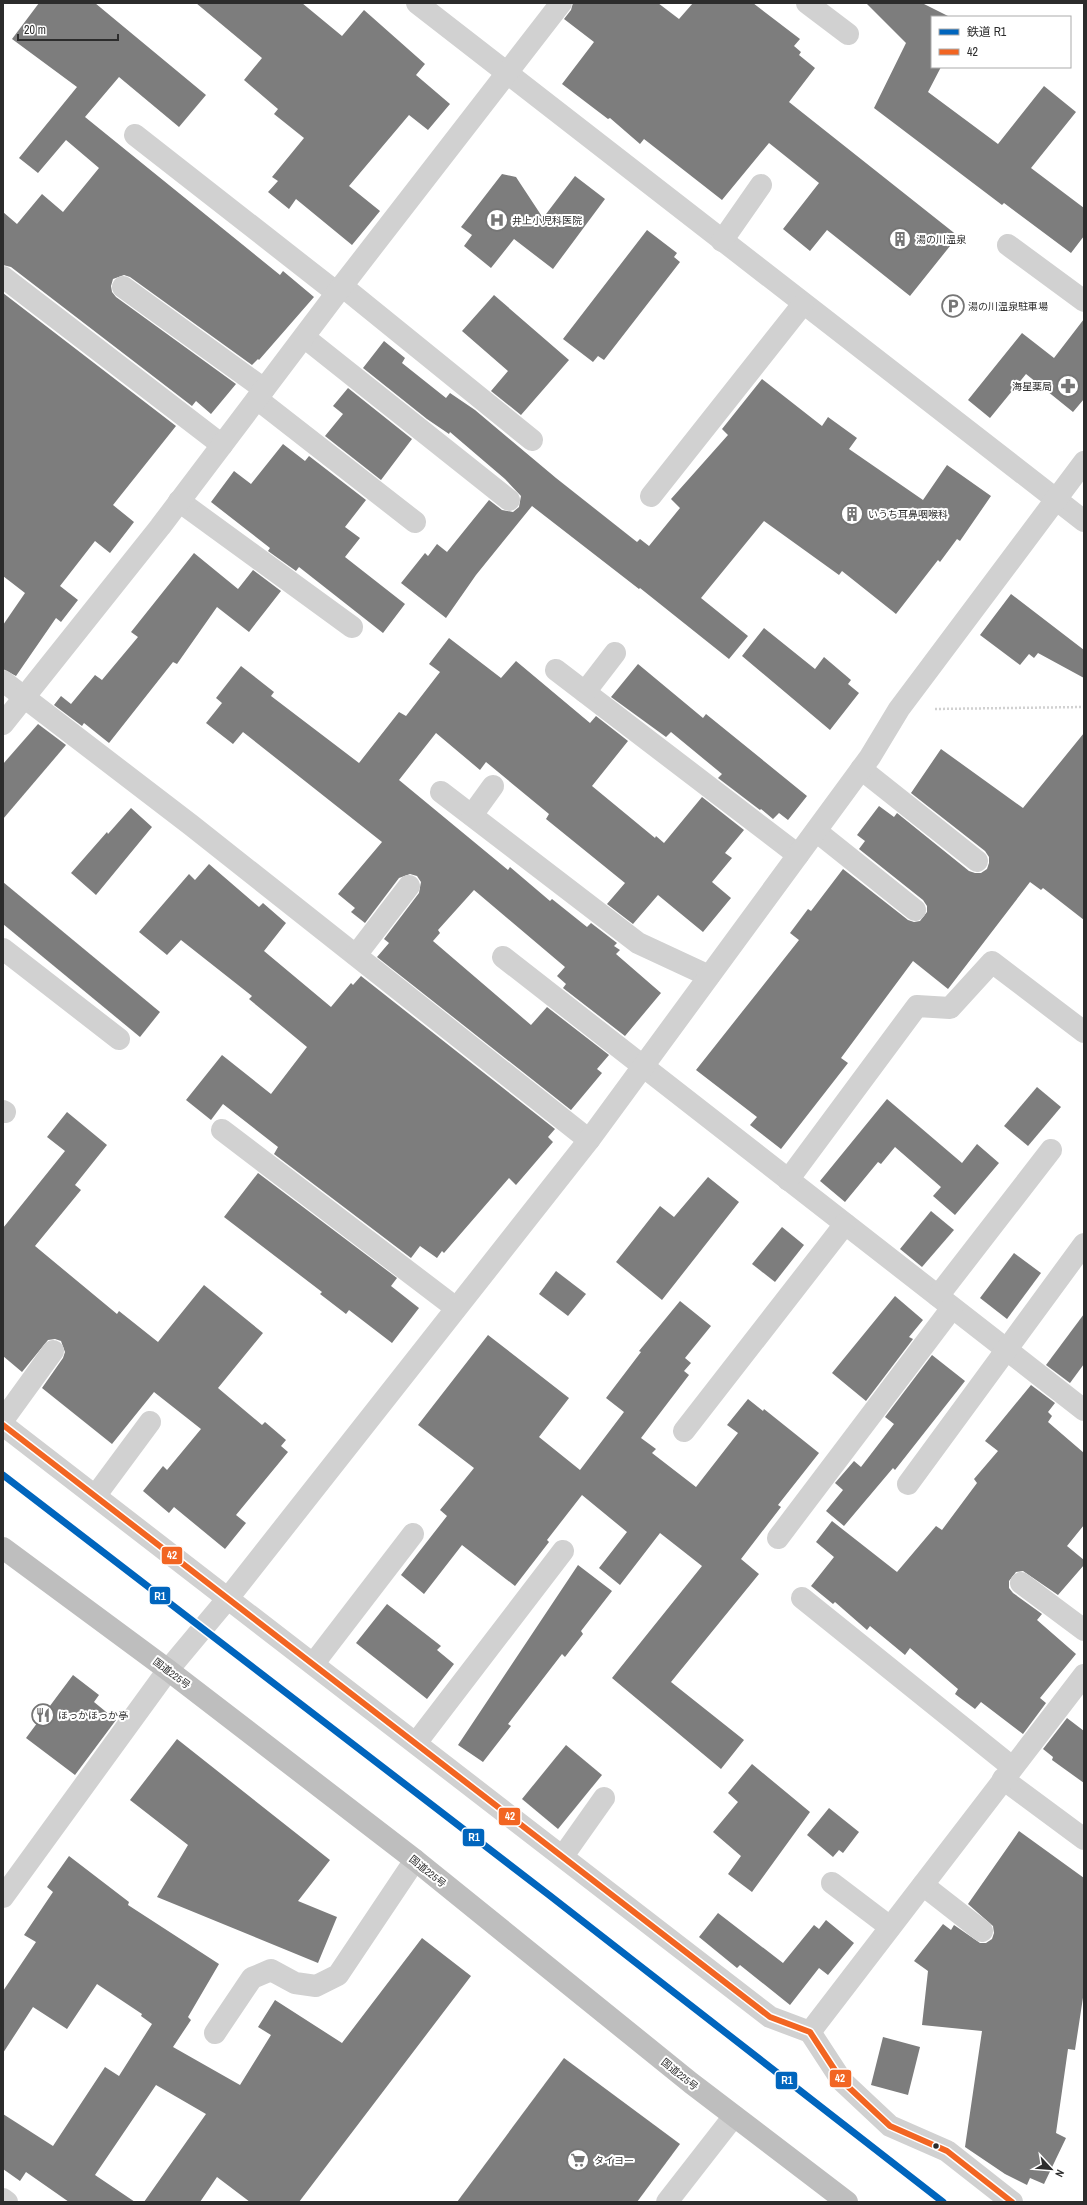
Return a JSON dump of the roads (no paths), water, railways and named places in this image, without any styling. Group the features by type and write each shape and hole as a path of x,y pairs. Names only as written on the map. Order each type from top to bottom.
{"highway":[{"name":"国道225号","path":"3,1548 168,1670 415,1860 734,2116 847,2202"}],"street":[{"path":"417,3 1084,521"},
{"path":"3,724 179,502 339,290 561,3"},
{"path":"807,3 848,34"},
{"path":"135,135 339,290 532,440"},
{"path":"722,240 761,185"},
{"path":"1008,245 1084,301"},
{"path":"3,277 222,445"},
{"path":"123,287 260,394 415,522"},
{"path":"651,496 803,304"},
{"path":"304,337 510,500"},
{"path":"3,1897 168,1670 228,1597 589,1140 861,769 899,709 1055,498 1084,462"},
{"path":"179,502 352,627"},
{"path":"585,692 615,653"},
{"path":"556,670 798,855"},
{"path":"3,681 191,825 589,1140"},
{"path":"861,769 976,861"},
{"path":"472,815 493,786"},
{"path":"441,792 638,943 709,976"},
{"path":"816,831 915,910"},
{"path":"356,955 409,886"},
{"path":"3,949 119,1039"},
{"path":"503,957 1084,1410"},
{"path":"788,1180 917,1006 950,1008 992,962 1084,1032"},
{"path":"222,1130 456,1308"},
{"path":"778,1538 1051,1150"},
{"path":"684,1431 845,1224"},
{"path":"908,1484 1084,1244"},
{"path":"3,1420 53,1351"},
{"path":"96,1495 150,1422"},
{"path":"3,1425 314,1663 770,2017 810,2032 842,2080 890,2126 947,2151 1012,2202"},
{"path":"314,1663 413,1534"},
{"path":"416,1743 563,1550"},
{"path":"1021,1583 1084,1630"},
{"path":"802,1598 1084,1838"},
{"path":"810,2032 1008,1773 1077,1699 1084,1675"},
{"path":"563,1856 604,1798"},
{"path":"215,2033 252,1978 271,1970 295,1983 316,1986 338,1975 415,1860"},
{"path":"832,1883 890,1927"},
{"path":"922,1885 982,1932"},
{"path":"667,2202 734,2116"},
{"path":"3,2199 7,2202"}],"rail line":[{"name":"R1","path":"3,1475 549,1895 943,2202"}],"place":[{"name":"井上小児科医院","path":"497,220"},
{"name":"湯の川温泉","path":"900,239"},
{"name":"湯の川温泉駐車場","path":"953,306"},
{"name":"海星薬局","path":"1068,386"},
{"name":"いうち耳鼻咽喉科","path":"852,514"},
{"name":"ほっかほっか亭","path":"43,1715"},
{"name":"タイヨー","path":"578,2160"}]}
